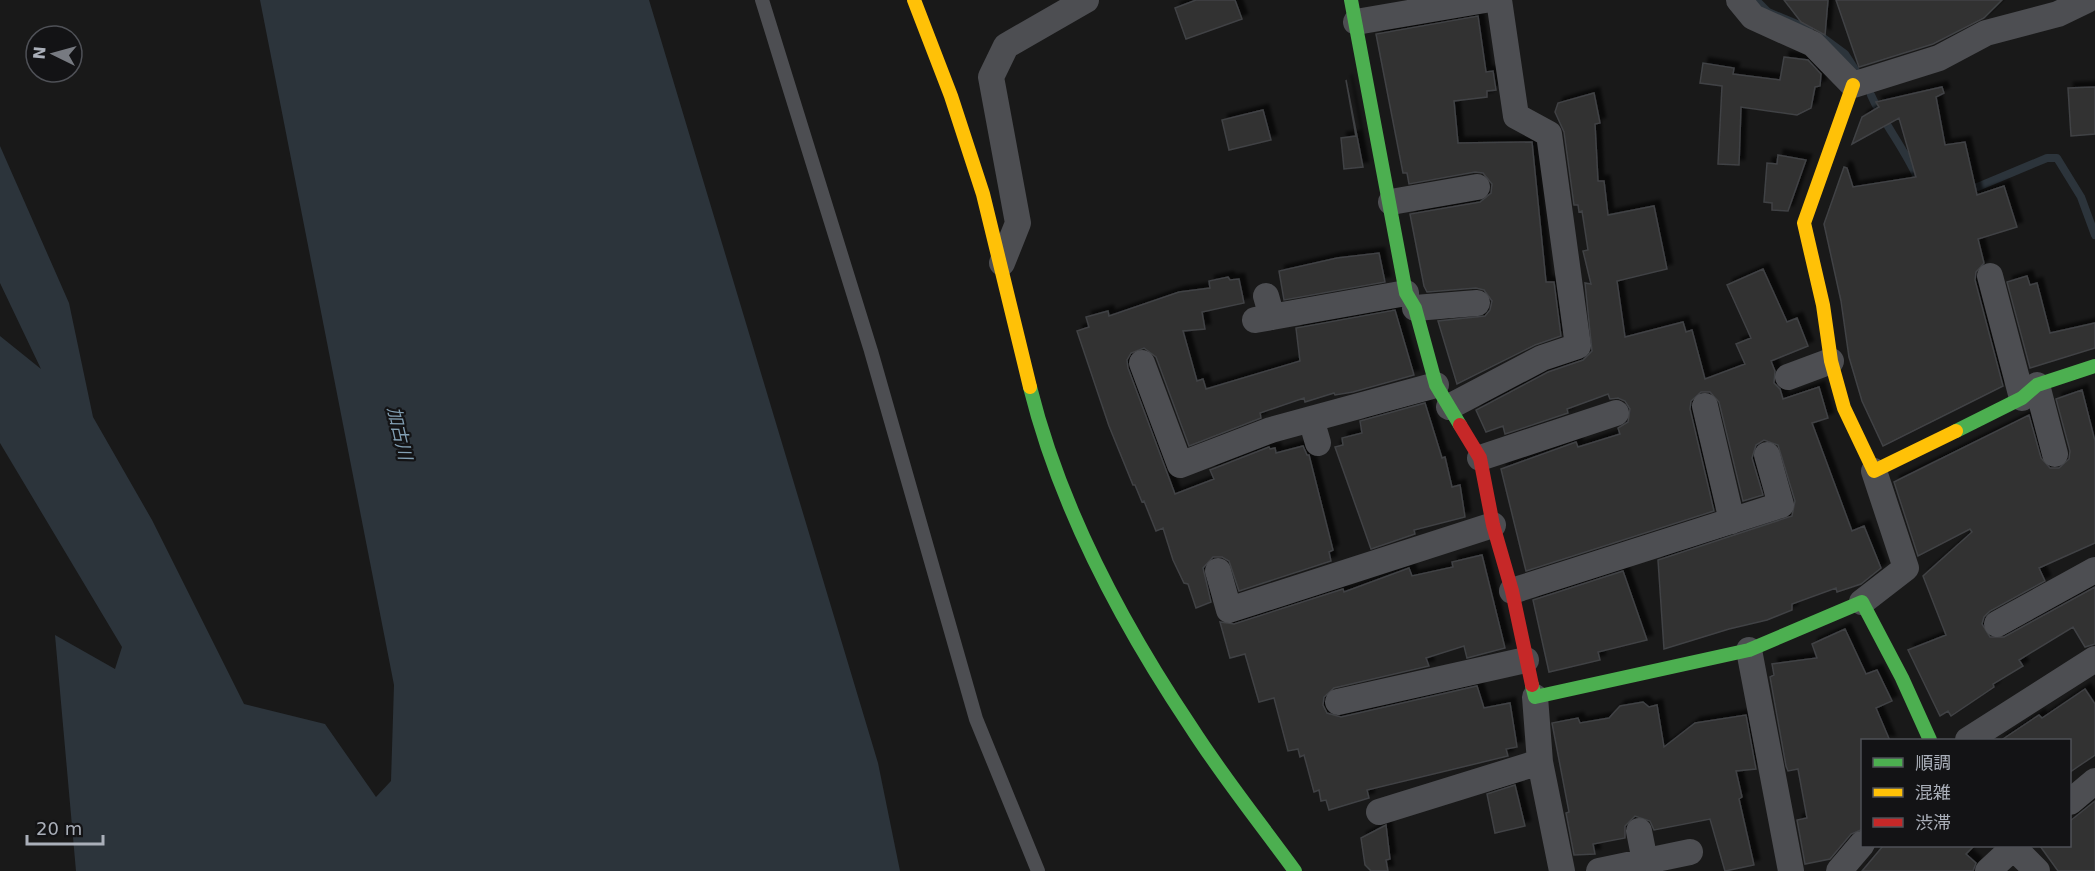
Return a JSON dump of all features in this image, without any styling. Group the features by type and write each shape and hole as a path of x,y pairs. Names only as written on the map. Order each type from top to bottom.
{"street":[{"path":"914,0 940,63 973,157 1002,263 1022,358 1055,469 1104,578 1177,707 1294,871"},
{"path":"1002,263 1018,223 991,77 1006,46 1086,0"},
{"path":"1485,0 1354,11 1410,301 1436,386 1480,458 1493,525 1512,591 1535,698 1540,762 1562,871"},
{"path":"1449,407 1542,358 1578,346 1549,134 1516,116 1499,0"},
{"path":"1739,0 1753,16 1813,45 1853,85"},
{"path":"1853,85 1939,58 1986,33 2058,14 2087,0"},
{"path":"1535,698 1749,650 1862,602 1906,568 1874,471 1844,408 1831,361 1823,305 1804,223 1853,85"},
{"path":"1390,202 1477,187"},
{"path":"1990,276 2030,392 2055,454"},
{"path":"1264,311 1410,301 1477,303"},
{"path":"1788,377 1831,361"},
{"path":"1142,363 1180,465 1271,430 1314,431 1436,386"},
{"path":"1874,471 2030,392 2095,366"},
{"path":"1705,406 1732,521"},
{"path":"1480,458 1616,413"},
{"path":"1512,591 1781,505 1767,455"},
{"path":"1218,571 1220,615 1350,560 1493,525"},
{"path":"1997,624 2095,570"},
{"path":"1862,602 1902,678 1929,739"},
{"path":"1749,650 1791,871"},
{"path":"1971,739 2095,659"},
{"path":"1338,702 1526,660"},
{"path":"1379,812 1540,762"},
{"path":"2071,801 2095,781"},
{"path":"1639,831 1646,861"},
{"path":"1839,871 1861,846"},
{"path":"1988,871 2012,847"},
{"path":"2014,847 2037,871"},
{"path":"1599,871 1690,852"}],"lane":[{"path":"762,0 871,351 976,719 1038,871"}],"water":[{"name":"加古川","path":"260,0 649,0 878,763 900,871 76,871 55,635 115,669 122,647 0,443 0,336 41,369 0,283 0,146 69,303 93,417 152,520 244,704 325,724 376,797 391,781 394,685"}],"building":[{"path":"1196,0 1235,0 1242,19 1186,39 1175,8"},
{"path":"1784,0 1828,0 1825,35 1801,22"},
{"path":"1836,0 2002,0 1984,18 1933,44 1859,67"},
{"path":"1478,16 1486,72 1493,71 1496,90 1487,91 1487,97 1454,101 1458,143 1532,142 1546,282 1554,282 1561,336 1535,345 1457,384 1438,321 1485,316 1490,310 1492,301 1484,290 1476,288 1427,292 1410,214 1480,202 1491,193 1492,184 1483,173 1475,172 1409,184 1407,173 1403,173 1376,34"},
{"path":"1784,57 1808,60 1821,74 1820,86 1815,87 1811,108 1797,115 1741,107 1739,165 1718,164 1722,86 1700,83 1703,63 1734,68 1733,74 1780,80"},
{"path":"1346,80 1363,167 1344,169 1341,138 1356,136"},
{"path":"1942,87 1944,93 1936,97 1945,145 1965,142 1977,195 2004,186 2017,227 1978,239 1984,263 1976,272 1975,280 2003,386 1883,446 1862,401 1849,357 1841,301 1824,224 1844,167 1847,168 1853,187 1916,177 1899,118 1852,144 1862,117 1879,107 1876,102"},
{"path":"2095,87 2095,134 2071,136 2068,88"},
{"path":"1594,93 1600,123 1595,124 1598,181 1604,181 1608,215 1654,206 1667,269 1617,281 1625,337 1683,322 1686,332 1692,330 1705,379 1745,364 1736,344 1751,338 1727,285 1763,269 1787,322 1797,318 1808,346 1771,361 1775,371 1774,383 1780,389 1783,399 1819,387 1828,418 1812,423 1852,531 1864,526 1881,568 1861,584 1837,592 1836,588 1792,604 1792,610 1767,620 1664,649 1658,560 1792,516 1795,501 1778,445 1764,440 1756,445 1752,458 1763,495 1743,501 1719,402 1710,392 1701,392 1691,401 1690,409 1714,511 1526,571 1501,469 1576,442 1578,447 1620,434 1618,428 1628,422 1630,409 1625,401 1618,398 1610,399 1608,394 1567,409 1568,413 1505,434 1503,426 1486,432 1476,410 1548,372 1583,360 1592,351 1585,283 1591,284 1583,251 1588,250 1582,211 1579,212 1578,205 1574,205 1564,132 1555,112 1558,103"},
{"path":"1263,110 1271,140 1229,150 1222,120"},
{"path":"1778,155 1806,160 1788,211 1772,210 1772,203 1764,202 1767,163 1777,164"},
{"path":"1379,253 1385,282 1284,300 1279,271 1337,258"},
{"path":"2027,276 2030,285 2037,283 2050,333 2095,323 2095,348 2030,368 2007,282"},
{"path":"1228,277 1230,280 1239,279 1244,303 1202,312 1205,329 1183,331 1197,381 1203,379 1206,389 1300,361 1296,328 1395,310 1414,375 1353,392 1335,395 1334,393 1305,402 1304,398 1260,413 1261,418 1189,446 1156,357 1144,348 1131,353 1127,360 1128,368 1175,494 1214,479 1210,470 1269,447 1270,449 1275,448 1276,453 1303,446 1309,455 1333,550 1329,552 1331,561 1239,591 1229,561 1222,557 1213,557 1203,568 1211,602 1196,608 1188,584 1184,583 1173,560 1163,528 1156,531 1144,501 1142,502 1133,485 1109,426 1077,331 1089,327 1086,317 1108,311 1109,316 1179,292 1210,288 1209,281"},
{"path":"2082,390 2095,441 2095,543 2039,568 2045,581 1990,611 1984,617 1982,624 1990,637 2004,637 2095,587 2095,644 2085,647 2073,627 2019,660 2023,666 1993,684 1994,687 1951,716 1948,711 1940,716 1908,650 1946,635 1923,576 1972,532 1970,529 1918,556 1894,482 2029,415 2041,458 2050,468 2059,468 2069,459 2070,451 2056,399"},
{"path":"1425,403 1442,458 1445,457 1452,487 1460,485 1465,517 1414,530 1415,534 1371,549 1335,447 1343,445 1342,438 1362,433 1360,421"},
{"path":"1482,555 1505,648 1467,658 1464,646 1426,658 1429,666 1334,688 1324,697 1323,705 1327,713 1341,717 1477,686 1484,708 1510,703 1517,747 1506,749 1508,756 1367,790 1369,798 1329,810 1326,800 1321,801 1319,790 1314,792 1304,755 1300,757 1298,749 1288,751 1274,698 1259,702 1245,654 1230,658 1220,622 1234,624 1343,589 1344,592 1409,568 1412,576 1453,567 1452,562"},
{"path":"1623,571 1647,640 1598,652 1600,660 1549,672 1533,600"},
{"path":"1845,629 1866,674 1877,670 1892,701 1876,708 1889,739 1861,739 1861,830 1851,834 1830,859 1805,864 1797,820 1807,818 1798,769 1788,771 1786,766 1770,677 1774,675 1772,664 1817,658 1812,644"},
{"path":"2085,689 2095,704 2095,755 2071,771 2071,739 2003,739 2039,715 2042,718"},
{"path":"1643,702 1649,707 1657,705 1664,747 1695,723 1746,715 1756,769 1736,771 1742,797 1739,799 1754,865 1725,871 1710,819 1654,830 1650,821 1635,816 1625,826 1625,838 1593,844 1595,854 1574,855 1566,813 1569,812 1552,723 1578,718 1580,723 1609,718 1620,706"},
{"path":"1515,785 1525,826 1495,833 1487,794"},
{"path":"2095,801 2095,871 2058,871 2041,847 2071,847 2071,820"},
{"path":"1386,825 1390,859 1386,860 1388,871 1371,871 1365,865 1361,838"},
{"path":"1882,847 1973,847 1966,854 1976,863 1973,871 1862,871"}],"waterway":[{"path":"1756,0 1768,12 1809,29"},
{"path":"1822,37 1845,54 1860,77"},
{"path":"1871,95 1917,177"},
{"path":"1968,191 2047,158 2057,158 2081,197 2095,235"}],"traffic: fast":[{"path":"1351,0 1406,293 1415,308 1436,385 1460,425"},
{"path":"1956,431 2022,398 2037,385 2095,366"},
{"path":"1030,387 1058,477 1076,521 1118,606 1203,746 1295,871"},
{"path":"1532,685 1535,697 1749,650 1862,602 1902,678 1930,739"}],"traffic: slow":[{"path":"914,0 951,96 983,194 1030,387"},
{"path":"1853,85 1804,223 1823,305 1831,361 1844,408 1874,471 1956,431"}],"traffic: jam":[{"path":"1460,425 1480,458 1493,525 1512,591 1532,685"}]}
